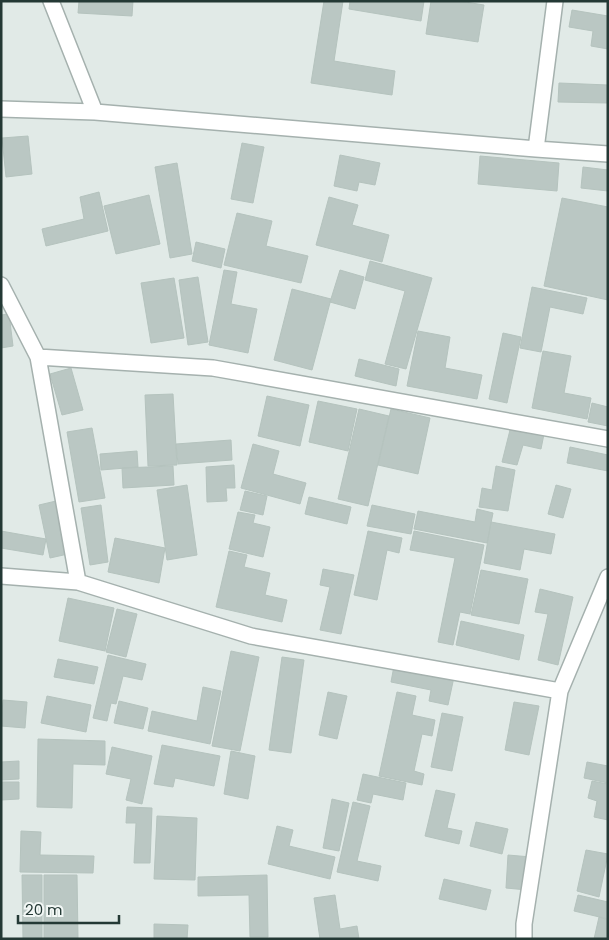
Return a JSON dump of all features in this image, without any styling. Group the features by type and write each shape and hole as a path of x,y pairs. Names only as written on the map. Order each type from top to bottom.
{"street":[{"path":"51,1 95,112"},
{"path":"536,149 555,1"},
{"path":"1,109 95,112 608,154"},
{"path":"1,285 6,307 38,357 78,582"},
{"path":"38,357 213,368 608,439"},
{"path":"1,576 78,582 251,636 560,691"},
{"path":"524,939 524,924 560,691 608,577"}],"building":[{"path":"79,1 133,1 132,16 78,13"},
{"path":"324,1 343,1 334,61 395,71 392,95 311,83"},
{"path":"350,1 424,1 421,21 349,9"},
{"path":"431,1 459,1 484,5 478,42 426,34"},
{"path":"572,10 608,16 608,49 591,46 593,31 569,27"},
{"path":"559,83 608,85 608,103 558,102"},
{"path":"28,136 32,174 6,177 2,138"},
{"path":"242,143 264,147 253,203 231,199"},
{"path":"340,155 380,163 375,185 359,182 357,191 334,186"},
{"path":"480,156 559,163 557,191 478,184"},
{"path":"177,163 192,254 170,258 155,167"},
{"path":"583,167 608,170 608,191 581,188"},
{"path":"99,192 108,231 46,246 42,229 84,219 80,197"},
{"path":"149,195 160,244 116,254 104,206"},
{"path":"329,197 358,205 352,225 389,235 382,262 316,245"},
{"path":"562,198 608,207 608,300 544,286"},
{"path":"237,213 272,221 266,246 308,256 301,283 224,265"},
{"path":"196,242 225,249 221,268 192,261"},
{"path":"370,261 432,278 406,369 385,364 405,291 365,280"},
{"path":"224,270 237,272 231,304 257,309 248,353 209,345"},
{"path":"340,270 364,277 355,309 330,302"},
{"path":"198,277 208,342 188,345 179,280"},
{"path":"174,278 184,338 151,343 141,283"},
{"path":"532,287 587,298 583,314 550,307 541,352 520,348"},
{"path":"292,289 331,299 312,370 274,360"},
{"path":"9,314 13,346 1,348 1,315"},
{"path":"418,331 450,337 445,368 482,375 477,399 407,386"},
{"path":"503,333 521,337 507,403 489,399"},
{"path":"543,351 571,356 564,393 591,398 587,419 532,408"},
{"path":"359,359 399,369 396,386 355,376"},
{"path":"71,368 83,410 62,415 50,374"},
{"path":"173,394 177,465 148,466 145,395"},
{"path":"267,396 309,405 300,446 258,436"},
{"path":"318,401 357,409 348,451 309,442"},
{"path":"592,403 608,407 608,426 588,422"},
{"path":"359,409 389,416 368,506 338,499"},
{"path":"391,409 430,418 418,474 378,465"},
{"path":"511,426 544,434 541,449 523,445 517,465 502,462"},
{"path":"92,428 105,498 79,502 67,432"},
{"path":"231,440 232,460 178,464 176,444"},
{"path":"253,444 279,451 273,474 306,483 300,504 241,488"},
{"path":"570,447 608,455 608,471 567,463"},
{"path":"137,451 138,467 101,470 100,454"},
{"path":"234,465 235,488 226,488 227,501 207,502 206,467"},
{"path":"173,466 174,485 123,488 122,468"},
{"path":"496,466 515,470 508,511 479,507 482,488 492,490"},
{"path":"187,485 197,555 167,560 157,490"},
{"path":"556,485 571,489 563,518 548,514"},
{"path":"245,491 267,496 263,515 240,510"},
{"path":"309,497 351,507 347,524 305,514"},
{"path":"56,501 68,554 50,558 39,505"},
{"path":"101,505 108,562 90,565 81,508"},
{"path":"372,505 415,514 411,534 367,526"},
{"path":"477,509 493,513 487,543 414,529 418,511 475,522"},
{"path":"238,512 255,515 253,523 270,527 263,557 229,549"},
{"path":"491,522 555,534 551,554 524,549 520,570 484,563"},
{"path":"1,531 46,539 43,555 1,548"},
{"path":"368,531 402,538 399,553 387,550 377,600 354,595"},
{"path":"414,531 484,545 470,614 460,612 453,645 438,642 455,558 410,550"},
{"path":"115,538 165,548 159,583 108,572"},
{"path":"229,551 247,555 244,567 270,573 265,595 287,600 282,622 216,607"},
{"path":"323,569 354,575 341,634 320,630 330,587 320,585"},
{"path":"481,570 528,579 519,624 471,615"},
{"path":"540,589 573,597 558,665 538,660 548,614 535,612"},
{"path":"68,598 114,608 105,651 59,641"},
{"path":"117,609 137,614 126,657 106,652"},
{"path":"461,621 524,635 519,660 456,645"},
{"path":"231,651 259,657 240,751 212,746"},
{"path":"108,655 146,664 142,680 123,676 116,704 111,703 107,721 93,718"},
{"path":"282,657 304,660 291,753 269,750"},
{"path":"58,659 98,667 94,684 54,677"},
{"path":"394,666 454,677 448,705 429,701 431,690 391,682"},
{"path":"203,687 221,691 210,744 148,731 152,711 197,721"},
{"path":"328,692 347,696 337,739 319,735"},
{"path":"397,692 416,696 412,715 435,720 432,736 422,734 414,771 424,774 422,785 379,776"},
{"path":"47,696 91,705 86,732 41,723"},
{"path":"3,700 27,702 25,728 1,726"},
{"path":"119,701 148,708 143,729 114,723"},
{"path":"514,702 539,706 529,755 505,750"},
{"path":"442,713 463,717 452,771 431,767"},
{"path":"38,739 105,741 105,765 73,764 72,808 37,807"},
{"path":"162,745 220,756 214,786 175,778 173,787 154,784"},
{"path":"112,747 152,756 142,804 126,800 131,779 106,774"},
{"path":"231,751 255,756 248,799 224,794"},
{"path":"19,761 19,779 1,780 1,762"},
{"path":"587,762 608,766 608,783 584,778"},
{"path":"363,774 406,783 403,800 373,794 371,803 357,800"},
{"path":"592,781 608,784 608,820 594,817 597,801 588,798"},
{"path":"1,782 19,782 19,799 1,800"},
{"path":"436,790 455,794 447,828 462,831 459,844 425,836"},
{"path":"332,799 349,803 339,851 323,848"},
{"path":"353,802 370,806 357,861 381,866 378,881 337,872"},
{"path":"127,807 152,808 150,863 134,863 136,823 126,823"},
{"path":"157,816 197,818 195,880 154,879"},
{"path":"476,822 508,829 502,854 470,846"},
{"path":"277,826 293,830 289,846 335,857 330,879 268,864"},
{"path":"21,831 41,832 40,855 94,856 93,873 20,872"},
{"path":"586,850 608,854 599,897 577,891"},
{"path":"508,855 531,857 527,890 506,888"},
{"path":"22,875 42,875 42,939 23,939"},
{"path":"44,875 77,875 78,939 44,939"},
{"path":"267,875 268,937 250,937 249,895 198,896 198,877"},
{"path":"444,879 491,890 486,910 439,899"},
{"path":"335,895 340,929 357,926 359,939 320,939 314,898"},
{"path":"578,895 608,902 608,919 574,911"},
{"path":"599,917 608,920 608,939 594,939"},
{"path":"154,924 188,925 187,939 154,939"}]}
